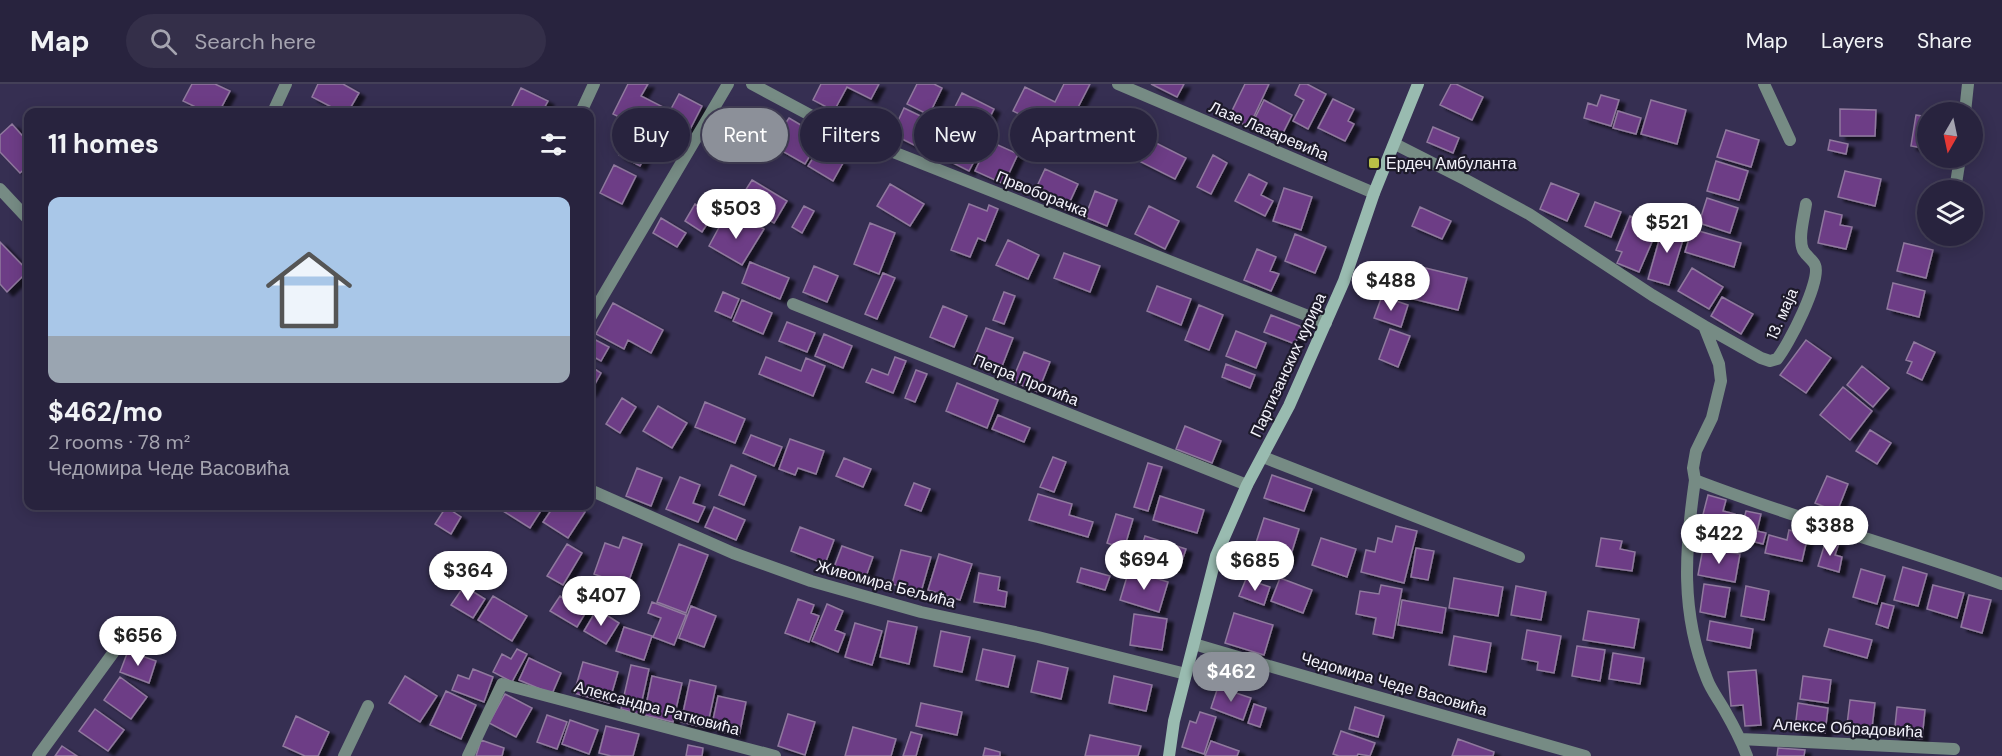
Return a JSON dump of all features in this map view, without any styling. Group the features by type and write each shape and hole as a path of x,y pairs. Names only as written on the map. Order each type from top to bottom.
{"street":[{"path":"275,108 286,84"},
{"path":"583,108 594,84"},
{"path":"594,311 729,84"},
{"name":"Првоборачка","path":"752,84 840,131 1326,323"},
{"name":"Лазе Лазаревића","path":"1118,84 1374,193"},
{"name":"Партизанских курира","path":"1169,756 1174,721 1216,556 1247,485 1289,406 1344,281 1374,193 1418,84"},
{"path":"1764,84 1790,140"},
{"path":"1966,102 1968,84"},
{"path":"1395,144 1529,214 1704,326 1717,356 1721,381 1712,417 1696,451 1693,468 1695,480 1686,540 1687,603 1696,647 1707,681 1740,739 1747,756"},
{"path":"0,189 24,215"},
{"name":"13. маја","path":"1704,326 1761,358 1770,361 1778,359 1797,328 1816,276 1815,265 1804,252 1801,243 1806,204"},
{"name":"Петра Протића","path":"793,304 1247,485"},
{"name":"Партизанских курира","path":"1263,457 1519,557"},
{"path":"1695,480 1850,535 1956,567 2002,584"},
{"name":"Живомира Бељића","path":"594,492 733,553 811,581 921,612 1038,637 1186,674"},
{"name":"Чедомира Чеде Васовића","path":"1194,644 1341,688 1418,707 1585,756"},
{"path":"38,756 112,653"},
{"name":"Александра Ратковића","path":"468,756 502,684 775,756"},
{"path":"344,756 368,706"},
{"name":"Алексе Обрадовића","path":"1740,739 1954,749"}],"building":[{"path":"192,84 215,84 230,91 221,108 198,108 183,101"},
{"path":"318,84 343,84 359,93 350,108 333,108 312,97"},
{"path":"628,84 648,84 641,96 665,108 616,108"},
{"path":"821,84 879,84 871,99 847,87 836,108 828,108 813,100"},
{"path":"917,84 934,84 942,88 932,108 915,108 907,104"},
{"path":"1064,84 1090,84 1078,108 1014,108 1025,87 1055,102"},
{"path":"1151,84 1184,84 1177,97"},
{"path":"1245,84 1269,84 1249,127 1229,117"},
{"path":"1300,84 1307,84 1326,94 1308,129 1293,121 1304,100 1295,95"},
{"path":"1451,84 1456,84 1483,97 1472,120 1440,105"},
{"path":"521,88 548,101 544,108 511,108"},
{"path":"962,93 992,108 954,108"},
{"path":"679,94 702,106 690,129 690,108 672,108"},
{"path":"1601,95 1619,100 1611,126 1584,118 1588,103 1597,106"},
{"path":"1333,99 1354,109 1348,121 1354,124 1345,141 1318,128"},
{"path":"1264,100 1292,115 1279,141 1251,126"},
{"path":"1651,100 1686,110 1677,144 1641,134"},
{"path":"904,108 914,113 914,145 902,139"},
{"path":"1840,109 1876,110 1875,136 1840,136"},
{"path":"1618,111 1641,118 1636,134 1613,128"},
{"path":"1916,115 1917,115 1917,147 1911,146"},
{"path":"788,120 800,125 800,161 788,154"},
{"path":"12,124 24,138 24,170 20,173 0,152 0,135"},
{"path":"1433,127 1459,138 1453,153 1427,142"},
{"path":"1726,130 1759,140 1751,167 1717,157"},
{"path":"1830,140 1848,144 1846,154 1828,150"},
{"path":"1157,144 1186,158 1175,179 1141,162 1157,162"},
{"path":"998,145 1010,150 1010,162 1014,162 1004,184 975,171 979,162 998,162"},
{"path":"1213,155 1227,163 1211,194 1197,187"},
{"path":"1716,161 1748,171 1739,200 1707,191"},
{"path":"810,162 843,163 833,181 808,166"},
{"path":"951,162 974,162 969,171"},
{"path":"614,165 636,176 622,204 600,193"},
{"path":"1045,169 1078,184 1066,210 1033,195"},
{"path":"1845,171 1881,179 1875,206 1838,197"},
{"path":"1249,174 1267,183 1261,195 1273,201 1265,216 1235,201"},
{"path":"752,180 787,201 774,223 738,202"},
{"path":"1551,183 1579,194 1567,221 1540,209"},
{"path":"890,184 924,204 910,226 877,206"},
{"path":"1284,188 1312,197 1301,230 1273,221"},
{"path":"1095,191 1117,200 1107,226 1085,217"},
{"path":"1707,198 1738,208 1730,233 1699,223"},
{"path":"1595,202 1621,212 1611,237 1585,226"},
{"path":"695,204 713,215 702,232 685,221"},
{"path":"969,204 987,211 989,205 998,209 985,241 978,238 970,257 951,250"},
{"path":"804,206 814,211 802,233 792,227"},
{"path":"1149,206 1179,221 1165,249 1135,234"},
{"path":"1420,207 1451,221 1442,239 1412,226"},
{"path":"1825,211 1842,215 1840,225 1852,227 1846,249 1818,243"},
{"path":"1630,216 1658,228 1639,272 1617,263 1622,252 1616,250"},
{"path":"661,218 686,233 677,247 653,233"},
{"path":"745,218 764,229 742,265 709,246 723,220 738,229"},
{"path":"870,223 895,233 879,274 854,264"},
{"path":"1664,223 1686,230 1669,285 1648,279"},
{"path":"1692,229 1741,243 1734,267 1685,252"},
{"path":"1295,234 1326,247 1315,273 1285,261"},
{"path":"1008,240 1039,255 1028,279 996,265"},
{"path":"0,242 24,267 24,275 7,292 0,284"},
{"path":"1904,243 1933,250 1926,278 1897,271"},
{"path":"1257,249 1276,257 1270,271 1279,274 1271,291 1244,280"},
{"path":"1064,253 1100,266 1090,292 1054,278"},
{"path":"750,262 789,278 780,299 742,283"},
{"path":"1405,263 1467,278 1458,310 1397,295"},
{"path":"814,266 838,276 827,302 803,292"},
{"path":"1692,268 1723,287 1709,309 1678,291"},
{"path":"883,273 895,278 877,319 865,314"},
{"path":"1893,283 1925,291 1919,317 1887,309"},
{"path":"1157,286 1191,299 1181,325 1147,311"},
{"path":"723,292 739,299 731,318 715,311"},
{"path":"1004,292 1015,296 1004,324 993,320"},
{"path":"1382,296 1408,305 1401,327 1374,318"},
{"path":"1722,297 1753,314 1741,334 1711,316"},
{"path":"742,300 772,313 763,334 733,321"},
{"path":"613,303 663,330 651,353 628,340 624,349 596,334"},
{"path":"1199,305 1223,315 1209,350 1185,340"},
{"path":"943,306 967,316 954,347 930,337"},
{"path":"1271,315 1302,327 1295,344 1264,332"},
{"path":"787,322 815,333 807,352 779,341"},
{"path":"986,328 1013,338 1001,369 974,358"},
{"path":"1390,329 1410,336 1398,367 1379,359"},
{"path":"1236,331 1266,343 1256,368 1226,356"},
{"path":"824,334 852,346 843,368 815,356"},
{"path":"594,339 609,347 601,361 594,357"},
{"path":"1806,340 1831,358 1806,393 1780,375"},
{"path":"1914,342 1935,352 1922,380 1907,373 1912,362 1906,360"},
{"path":"1024,352 1050,362 1038,392 1012,381"},
{"path":"766,357 801,371 806,358 825,366 813,396 759,374"},
{"path":"895,357 906,361 893,393 866,382 872,369 888,375"},
{"path":"1226,364 1255,375 1250,388 1222,377"},
{"path":"1862,366 1889,388 1873,407 1847,385"},
{"path":"594,369 601,373 594,386"},
{"path":"916,370 927,374 915,402 905,398"},
{"path":"957,383 998,400 987,428 946,411"},
{"path":"1843,387 1872,411 1850,440 1820,415"},
{"path":"622,398 636,407 620,433 606,424"},
{"path":"705,402 745,419 735,443 695,427"},
{"path":"658,406 687,423 672,448 643,431"},
{"path":"998,415 1030,428 1024,442 992,429"},
{"path":"1185,426 1221,441 1212,463 1176,449"},
{"path":"1870,430 1891,443 1877,464 1856,451"},
{"path":"751,435 782,447 774,466 743,453"},
{"path":"790,439 824,451 816,474 798,468 795,475 779,469"},
{"path":"1053,457 1066,462 1054,492 1040,487"},
{"path":"844,458 871,469 863,487 836,476"},
{"path":"1148,463 1162,467 1148,511 1134,507"},
{"path":"731,465 756,476 744,505 719,495"},
{"path":"637,468 662,478 651,506 626,496"},
{"path":"1272,475 1312,489 1304,511 1264,498"},
{"path":"1827,476 1848,484 1837,512 1815,503"},
{"path":"680,477 700,485 693,503 705,507 698,522 666,509"},
{"path":"914,483 930,489 921,511 905,505"},
{"path":"1038,494 1072,504 1069,515 1093,522 1088,537 1029,520"},
{"path":"1708,495 1726,500 1723,511 1735,514 1728,538 1699,530"},
{"path":"1160,496 1204,510 1197,533 1153,520"},
{"path":"714,507 745,520 736,540 705,527"},
{"path":"444,510 450,510 461,517 451,534 435,524"},
{"path":"504,510 541,510 530,528"},
{"path":"551,510 585,512 568,538 543,522"},
{"path":"1746,511 1761,514 1757,531 1766,533 1763,544 1739,538"},
{"path":"1116,514 1133,519 1124,549 1107,543"},
{"path":"1264,518 1299,529 1289,561 1254,549"},
{"path":"1396,526 1417,531 1404,583 1361,572 1366,550 1375,552 1378,538 1392,542"},
{"path":"800,527 834,540 825,564 791,551"},
{"path":"1789,530 1808,535 1802,561 1765,553 1769,535 1787,540"},
{"path":"1145,536 1186,549 1179,570 1138,558"},
{"path":"623,537 642,544 627,586 594,574 605,543 619,548"},
{"path":"1321,538 1356,549 1347,577 1312,565"},
{"path":"1601,538 1622,541 1620,549 1635,552 1632,571 1596,566"},
{"path":"1826,540 1839,543 1835,555 1842,557 1839,572 1818,566"},
{"path":"567,544 582,553 563,585 547,576"},
{"path":"679,544 708,555 686,613 657,602"},
{"path":"842,546 873,557 864,582 833,570"},
{"path":"1416,548 1434,551 1428,580 1411,577"},
{"path":"1703,548 1740,554 1735,582 1698,575"},
{"path":"901,550 931,557 921,592 892,584"},
{"path":"939,554 972,564 960,600 928,590"},
{"path":"1903,567 1927,574 1918,606 1894,600"},
{"path":"1081,568 1110,576 1105,590 1077,582"},
{"path":"1861,569 1885,576 1877,604 1853,597"},
{"path":"1129,570 1168,582 1159,612 1120,600"},
{"path":"979,573 1000,577 998,590 1007,592 1005,607 974,602"},
{"path":"1280,578 1312,590 1303,613 1271,601"},
{"path":"1454,578 1503,587 1498,616 1449,608"},
{"path":"1246,579 1270,587 1264,605 1239,596"},
{"path":"1704,584 1730,588 1725,617 1700,612"},
{"path":"1381,585 1402,589 1393,638 1373,634 1376,618 1356,614 1360,591 1379,594"},
{"path":"1933,585 1964,593 1957,618 1927,609"},
{"path":"464,586 485,599 473,618 451,605"},
{"path":"1516,586 1546,592 1541,620 1511,615"},
{"path":"1746,586 1769,591 1764,620 1741,616"},
{"path":"1969,595 1991,600 1982,633 1961,627"},
{"path":"493,596 527,616 512,641 478,620"},
{"path":"560,596 586,612 577,627 550,611"},
{"path":"798,599 814,605 811,613 819,616 809,642 785,633"},
{"path":"1402,600 1446,608 1442,633 1398,625"},
{"path":"652,602 686,615 674,645 653,637 661,618 648,613"},
{"path":"1882,603 1894,606 1888,628 1876,624"},
{"path":"827,604 843,611 835,630 845,634 838,652 812,641"},
{"path":"691,606 716,616 704,647 679,638"},
{"path":"597,609 619,623 606,644 584,631"},
{"path":"1588,611 1639,619 1634,648 1583,640"},
{"path":"1234,613 1273,625 1264,655 1225,643"},
{"path":"1134,614 1167,619 1162,650 1130,645"},
{"path":"888,621 917,627 909,664 880,657"},
{"path":"1710,621 1753,629 1750,648 1707,640"},
{"path":"855,623 882,631 872,665 845,657"},
{"path":"624,627 652,636 644,660 616,651"},
{"path":"1829,629 1872,640 1867,658 1824,646"},
{"path":"1527,630 1561,636 1554,673 1537,670 1538,662 1522,659"},
{"path":"941,631 970,637 962,672 934,666"},
{"path":"1454,636 1491,643 1486,672 1449,665"},
{"path":"1577,646 1605,650 1600,681 1572,676"},
{"path":"517,649 527,654 512,682 493,672 502,654 511,659"},
{"path":"983,649 1015,656 1008,687 976,680"},
{"path":"128,651 156,661 149,683 120,672"},
{"path":"1613,653 1644,658 1640,684 1609,679"},
{"path":"529,658 561,673 552,694 519,680"},
{"path":"1038,661 1068,668 1061,699 1031,692"},
{"path":"583,662 618,672 609,703 574,693"},
{"path":"631,665 649,669 639,714 621,709"},
{"path":"473,669 493,677 484,702 452,690 458,675 469,679"},
{"path":"1756,670 1761,725 1745,726 1743,705 1731,706 1728,672"},
{"path":"405,676 437,696 420,722 389,703"},
{"path":"652,676 682,683 673,722 644,715"},
{"path":"1114,676 1152,685 1146,711 1109,703"},
{"path":"1803,676 1831,680 1828,703 1800,699"},
{"path":"120,677 147,697 131,719 104,700"},
{"path":"690,680 716,686 707,728 681,722"},
{"path":"1218,687 1251,698 1243,720 1211,708"},
{"path":"446,691 476,705 461,739 430,725"},
{"path":"505,694 532,708 516,737 489,723"},
{"path":"718,696 746,702 739,736 711,729"},
{"path":"1850,700 1875,703 1871,736 1846,733"},
{"path":"921,703 962,712 957,735 916,726"},
{"path":"1798,703 1828,708 1825,733 1795,729"},
{"path":"1254,704 1266,708 1260,727 1248,723"},
{"path":"1355,707 1384,716 1378,737 1349,729"},
{"path":"1897,707 1925,710 1922,739 1894,736"},
{"path":"95,709 124,730 108,751 79,731"},
{"path":"1200,712 1216,717 1204,754 1182,747 1190,721 1196,723"},
{"path":"788,714 815,722 805,755 778,746"},
{"path":"547,715 567,722 557,749 537,742"},
{"path":"296,716 329,732 318,756 305,756 283,746"},
{"path":"570,720 598,730 589,754 562,744"},
{"path":"606,726 639,734 633,756 611,756 599,753"},
{"path":"853,727 896,739 891,756 845,756"},
{"path":"1341,731 1375,743 1370,756 1333,754"},
{"path":"911,732 922,735 916,756 903,756"},
{"path":"1090,735 1141,746 1138,756 1085,756"},
{"path":"1458,739 1494,752 1493,756 1452,756"},
{"path":"481,740 504,748 502,756 476,756"},
{"path":"1211,741 1239,751 1237,756 1205,756"},
{"path":"688,745 703,748 702,756 686,756"},
{"path":"62,746 77,756 55,756"},
{"path":"985,748 1000,752 1000,756 983,756"},
{"path":"1778,748 1805,750 1804,756 1777,756"}],"place":[{"name":"Ердеч Амбуланта","path":"1374,163"}]}
